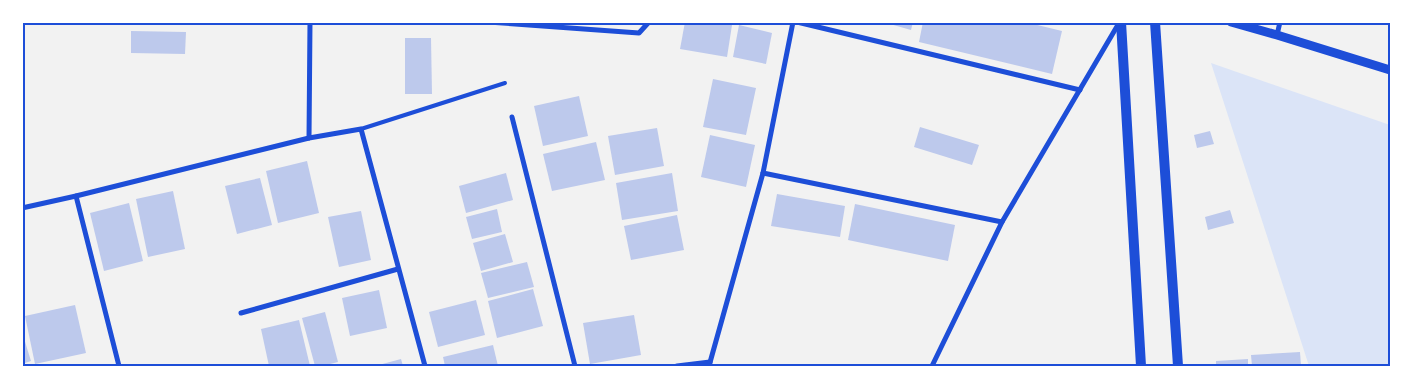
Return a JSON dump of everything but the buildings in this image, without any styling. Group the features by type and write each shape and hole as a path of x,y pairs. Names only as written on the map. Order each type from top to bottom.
{"main road":[{"path":"1120,22 1141,366"},
{"path":"1155,22 1178,366"}],"street":[{"path":"310,22 310,138"},
{"path":"488,22 639,33 649,22"},
{"path":"677,366 709,364 763,173 792,22"},
{"path":"797,22 1080,90"},
{"path":"932,366 1002,222 1120,22"},
{"path":"1231,22 1390,70"},
{"path":"1277,35 1280,22"},
{"path":"512,117 575,366"},
{"path":"22,208 310,138 360,129 425,366"},
{"path":"763,173 1002,222"},
{"path":"76,196 119,366"},
{"path":"241,313 398,269"}],"lane":[{"path":"360,129 506,83"}],"shaded area":[{"path":"1211,63 1390,125 1390,366 1309,366"}]}
